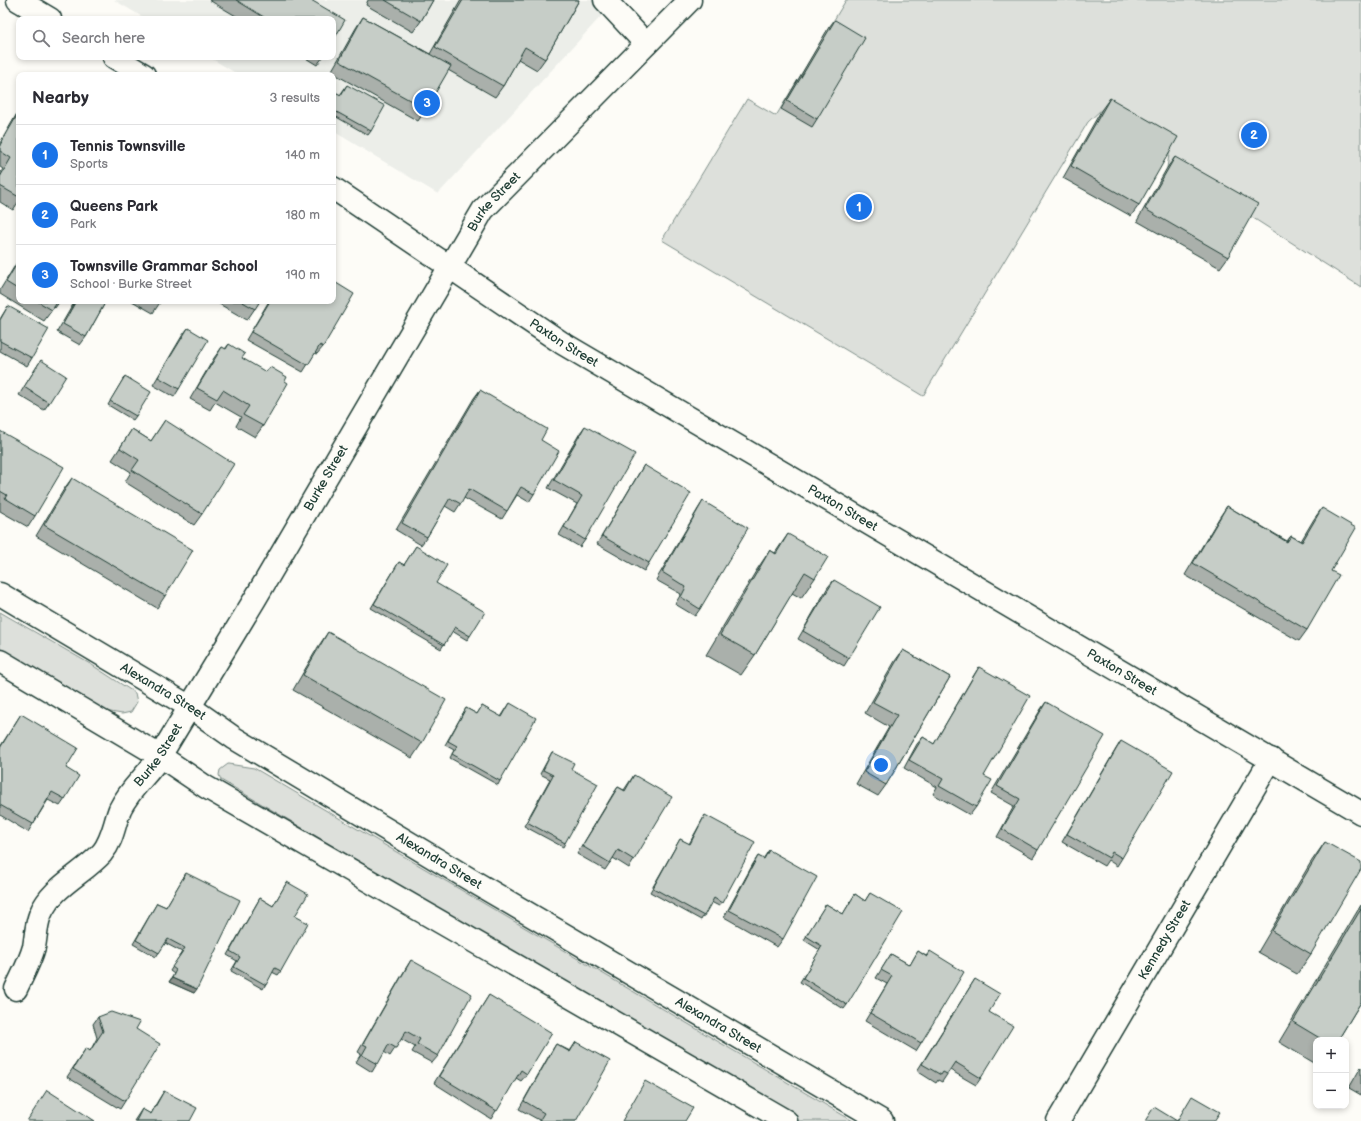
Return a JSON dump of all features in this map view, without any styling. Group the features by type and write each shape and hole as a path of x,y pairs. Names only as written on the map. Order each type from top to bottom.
{"street":[{"path":"605,0 646,44"},
{"name":"Burke Street","path":"16,990 34,948 40,915 50,898 102,853 108,845 120,809 133,787 152,769 256,599 484,210 690,0"},
{"path":"28,3 46,16"},
{"path":"119,60 139,72"},
{"name":"Paxton Street","path":"336,190 562,343 884,534 1361,813"},
{"name":"Alexandra Street","path":"0,594 190,707 234,738 471,880 882,1121"},
{"path":"0,661 160,756 206,787 786,1121"},
{"name":"Kennedy Street","path":"1058,1121 1270,759"}],"shaded area":[{"path":"114,0 616,0 438,194 336,133 336,72 234,72 214,60 336,60 336,16 141,16"},
{"path":"846,0 1361,0 1361,287 1250,216 1167,168 1170,148 1102,109 1088,122 923,396 662,240 747,99 776,116"},
{"path":"0,612 92,665 135,693 137,702 131,712 122,714 105,711 0,649"},
{"path":"228,764 254,768 853,1121 799,1121 221,780 219,775 220,770"}],"building":[{"path":"236,0 311,0 345,20 336,36 336,16 262,16"},
{"path":"385,0 433,0 421,21"},
{"path":"463,0 579,0 545,59 525,47 503,86 435,47"},
{"path":"363,17 451,66 426,109 339,61"},
{"path":"835,20 865,38 817,119 787,101"},
{"path":"347,85 385,106 371,131 336,112 336,92 341,95"},
{"path":"1110,98 1178,137 1139,205 1071,166"},
{"path":"16,117 16,195 0,186 0,177 11,158 0,151 0,145"},
{"path":"1175,157 1258,204 1228,257 1145,209"},
{"path":"16,265 16,288 6,282"},
{"path":"336,283 354,294 323,347 320,345 308,365 251,332 268,304 336,304"},
{"path":"42,304 56,304 52,310"},
{"path":"74,304 104,304 86,337 63,324"},
{"path":"246,304 258,304 255,309"},
{"path":"8,306 49,329 32,358 0,341 0,320"},
{"path":"188,328 208,340 179,389 158,377"},
{"path":"229,344 245,354 242,358 266,372 270,367 287,377 285,381 288,383 263,426 243,415 249,406 223,390 217,399 197,388 222,347 226,349"},
{"path":"41,360 66,376 49,403 24,387"},
{"path":"125,376 151,392 136,416 110,401"},
{"path":"480,390 547,429 541,440 559,451 534,494 521,487 507,511 469,489 461,504 450,498 427,537 402,523"},
{"path":"165,420 234,464 202,514 132,470 139,460 120,448 132,429 151,441"},
{"path":"585,426 635,454 585,540 564,527 582,496 554,480"},
{"path":"0,431 64,467 35,516 5,498 7,495 0,491"},
{"path":"644,465 691,493 649,563 602,536"},
{"path":"72,478 193,550 165,596 44,525"},
{"path":"703,501 748,528 700,609 681,597 686,587 662,572"},
{"path":"1227,506 1287,542 1291,536 1302,542 1322,508 1356,528 1331,571 1339,575 1307,630 1193,563"},
{"path":"788,534 828,557 815,578 805,572 755,655 720,635 770,550 776,554"},
{"path":"416,546 447,565 436,583 485,612 470,636 455,627 444,645 374,604 399,562 404,565"},
{"path":"834,580 880,607 849,658 803,631"},
{"path":"328,632 446,700 422,743 303,675"},
{"path":"903,650 950,677 886,785 864,772 897,715 873,702"},
{"path":"979,667 1030,696 984,776 992,780 976,807 939,786 943,779 909,760 923,737 934,744"},
{"path":"1046,702 1105,736 1038,850 1002,829 1020,799 997,786"},
{"path":"510,703 536,718 500,781 452,754 457,746 448,741 466,708 477,714 482,706 502,717"},
{"path":"21,714 78,748 66,768 79,776 65,799 52,792 33,824 0,805 0,748"},
{"path":"1121,741 1173,771 1122,858 1112,852 1109,858 1067,834"},
{"path":"552,752 574,763 571,769 598,784 565,843 527,822 553,775 543,770"},
{"path":"634,775 672,797 634,860 618,850 610,863 582,846 618,787 625,791"},
{"path":"705,815 755,842 722,903 714,898 704,916 653,888 680,839 690,844"},
{"path":"1325,842 1361,862 1361,869 1311,954 1272,931"},
{"path":"769,850 817,877 783,939 729,910 758,856 764,859"},
{"path":"186,873 240,900 197,989 172,978 176,970 172,967 185,948 168,939 159,953 136,940 157,903 166,907"},
{"path":"287,882 308,894 295,916 308,923 281,971 275,968 266,985 234,967 240,957 230,951 260,898 273,906"},
{"path":"870,893 903,912 847,1005 803,978 822,946 806,936 826,904 843,914 855,894 865,901"},
{"path":"1361,909 1361,1002 1340,1037 1318,1037 1293,1022"},
{"path":"918,951 927,957 930,951 964,972 921,1043 870,1013 892,976 881,970 891,954 910,965"},
{"path":"411,960 472,994 438,1056 417,1044 420,1039 406,1031 396,1048 389,1044 378,1064 362,1055 367,1046 363,1044"},
{"path":"975,979 1000,994 989,1012 1013,1026 981,1078 955,1062 947,1074 943,1072 941,1075 922,1064"},
{"path":"489,995 552,1033 527,1074 521,1070 497,1111 439,1076"},
{"path":"111,1012 140,1022 136,1029 160,1044 125,1101 73,1069 86,1048 90,1051 103,1031 98,1017"},
{"path":"576,1042 610,1061 576,1121 539,1121 544,1113 524,1101 556,1044 570,1052"},
{"path":"645,1081 693,1108 685,1121 622,1121"},
{"path":"47,1090 95,1121 27,1121"},
{"path":"164,1091 197,1108 190,1121 136,1121 142,1109 151,1114"},
{"path":"1192,1096 1220,1112 1214,1121 1177,1121"},
{"path":"1154,1107 1177,1121 1145,1121"}],"place":[{"name":"Townsville Grammar School","path":"427,103"},
{"name":"Queens Park","path":"1254,135"},
{"name":"Tennis Townsville","path":"859,207"}]}
